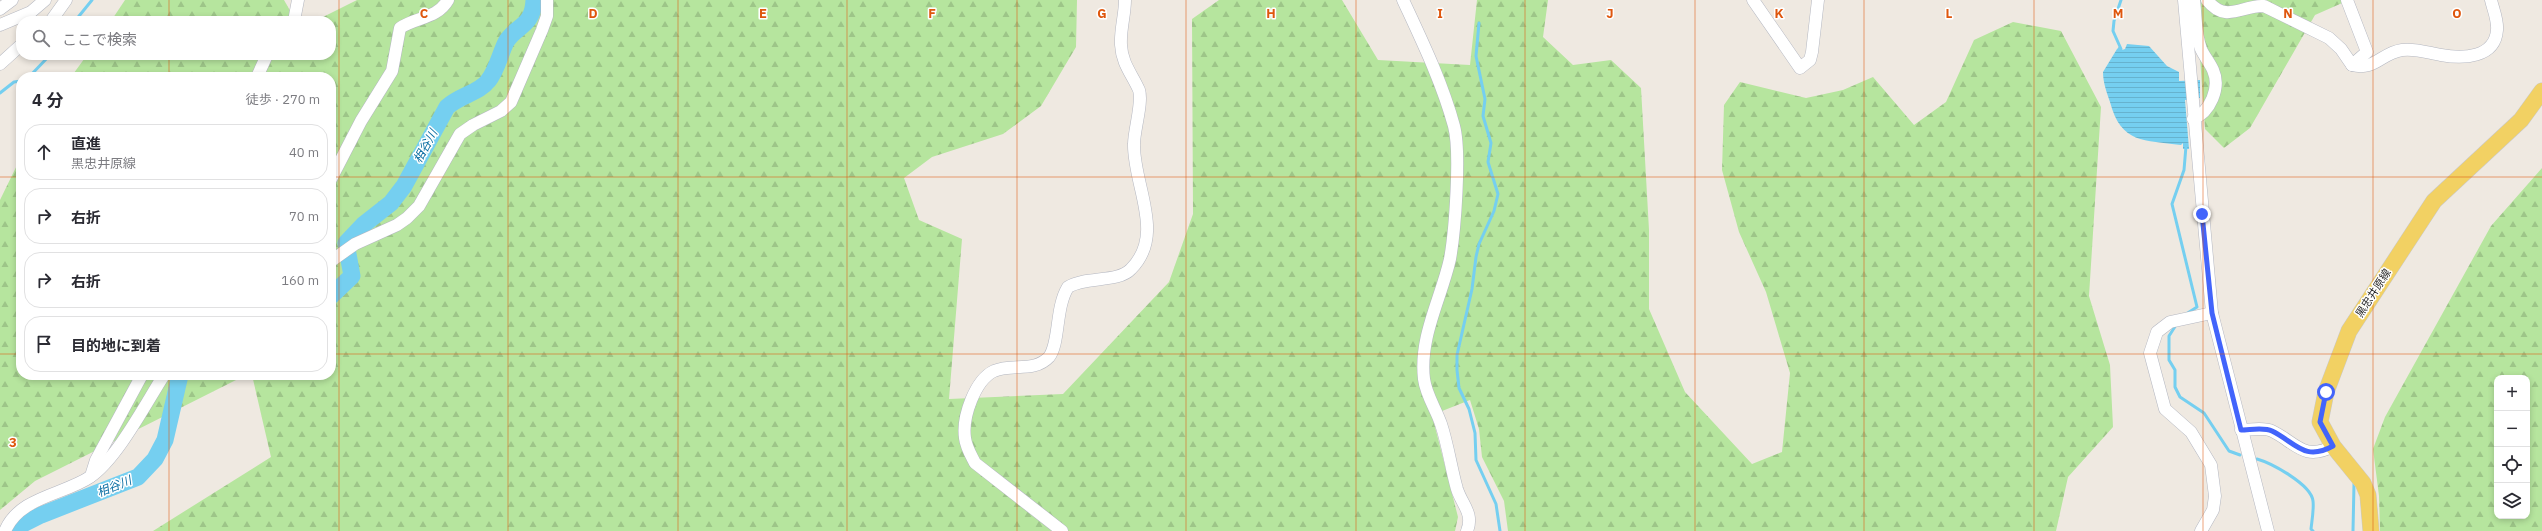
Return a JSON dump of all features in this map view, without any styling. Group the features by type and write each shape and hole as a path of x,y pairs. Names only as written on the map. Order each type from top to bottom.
{"main road":[{"name":"黒忠井原線","path":"2371,531 2368,496 2363,484 2333,446 2320,422 2326,392 2348,331 2434,201 2521,120 2542,91"}],"street":[{"path":"0,9 12,0"},
{"path":"22,16 32,12 45,0"},
{"path":"55,16 66,0"},
{"path":"295,16 298,0"},
{"path":"336,169 354,134 396,63 400,28 412,21 430,17 448,0"},
{"path":"336,258 347,250 407,218 419,206 460,134 472,124 501,111 511,102 547,16 547,0"},
{"path":"1062,531 976,463 968,448 965,427 977,387 986,376 995,370 1037,366 1050,355 1054,347 1058,310 1068,287 1085,280 1123,274 1135,265 1143,249 1148,216 1136,169 1134,146 1139,91 1127,71 1123,58 1121,44 1125,0"},
{"path":"1403,0 1436,72 1454,128 1456,150 1453,238 1450,260 1430,320 1424,372 1425,384 1441,424 1458,491 1469,514 1467,531"},
{"path":"1753,0 1800,68 1810,60 1818,0"},
{"path":"2184,0 2193,119 2212,313 2268,531"},
{"path":"2193,119 2201,116 2208,107 2214,95 2216,83 2214,71 2201,49 2194,0"},
{"path":"2207,0 2215,8 2236,13 2255,6 2264,6 2330,38 2341,49 2352,66 2362,68 2371,65 2383,56 2402,50 2459,57 2477,55 2488,49 2495,39 2497,29 2491,0"},
{"path":"2347,0 2367,52 2352,66"},
{"path":"0,25 16,18"},
{"path":"0,64 16,50"},
{"path":"259,72 265,60"},
{"path":"2201,531 2213,510 2215,496 2211,465 2191,432 2165,409 2150,353 2157,332 2170,322 2212,313"},
{"path":"91,476 96,460 139,380"},
{"path":"5,531 11,517 44,497 77,484 91,476 106,463 161,380"},
{"path":"2241,430 2271,430 2296,448 2314,453 2333,446"}],"green space":[{"path":"125,0 284,0 293,16 114,16"},
{"path":"357,0 1077,0 1076,47 1041,106 1003,134 932,157 904,178 919,220 962,239 949,399 1063,394 1169,282 1193,214 1192,19 1219,0 1342,0 1378,60 1470,65 1477,0 1548,0 1543,37 1573,65 1611,60 1641,88 1649,230 1649,309 1685,392 1752,464 1782,452 1790,373 1766,292 1739,232 1722,170 1724,105 1740,82 1806,98 1843,90 1873,77 1914,125 1946,102 1974,40 2013,22 2061,31 2101,107 2089,296 2110,365 2113,427 2068,477 2056,531 1508,531 1504,501 1482,457 1479,429 1470,400 1432,415 1458,517 1455,531 153,531 271,457 253,380 336,380 336,72 75,72 83,60 336,60 336,16 325,16"},
{"path":"2196,0 2349,0 2315,15 2250,128 2224,148 2205,129"},
{"path":"16,167 16,380 236,380 35,481 0,510 0,200"},
{"path":"2542,168 2542,531 2380,531 2379,496 2373,449 2385,417 2491,226"}],"water":[{"path":"2127,44 2149,46 2167,66 2179,72 2179,81 2200,80 2200,98 2185,100 2189,149 2183,149 2183,143 2181,145 2156,142 2136,137 2128,133 2121,126 2115,116 2104,84 2103,72 2117,49 2120,46 2122,50 2125,49"}],"waterway":[{"path":"79,16 92,0"},
{"name":"相谷川","path":"336,291 352,276 346,243 363,225 391,203 404,186 447,107 480,88 488,81 496,67 506,42 510,36 531,16 534,0"},
{"path":"2121,0 2114,21 2113,31 2121,49"},
{"path":"1479,23 1476,56 1485,99 1483,116 1491,143 1488,162 1498,194 1494,211 1479,244 1472,289 1457,355 1457,370 1459,388 1469,409 1475,433 1476,460 1496,504 1500,531"},
{"path":"34,72 45,60"},
{"path":"0,93 16,82"},
{"path":"2183,316 2197,307 2172,204 2184,170 2186,146"},
{"path":"2176,325 2169,336 2169,360 2175,370 2175,387 2180,397 2204,413 2229,451 2240,455"},
{"name":"相谷川","path":"9,531 41,515 138,477 155,459 165,440 179,380"},
{"path":"2257,459 2290,475 2311,494 2313,501 2311,529 2313,531"},
{"path":"2353,531 2354,484"}],"route":[{"path":"2202,214 2212,313 2241,430 2271,430 2296,448 2314,453 2323,451 2333,446 2320,422 2326,392"}]}
